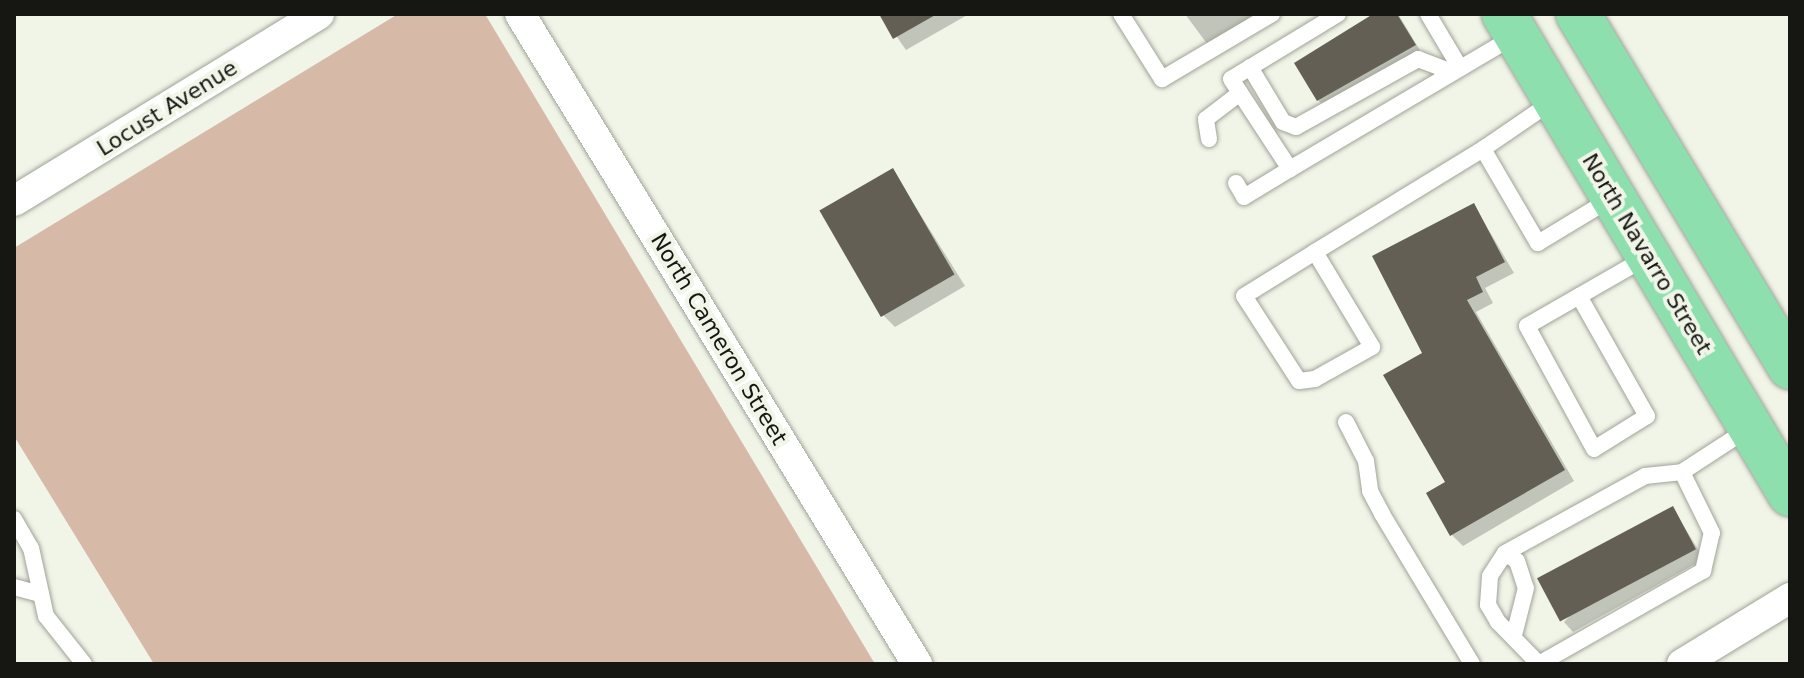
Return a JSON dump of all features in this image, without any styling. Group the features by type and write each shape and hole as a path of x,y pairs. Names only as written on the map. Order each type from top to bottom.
{"main road":[{"path":"1578,14 1790,367"},
{"name":"North Navarro Street","path":"1511,24 1790,494"},
{"path":"1750,428 1790,447"}],"street":[{"name":"Locust Avenue","path":"14,201 319,14"},
{"name":"North Cameron Street","path":"520,14 917,664"},
{"path":"1682,664 1790,598"}],"lane":[{"path":"1121,14 1162,79 1272,14"},
{"path":"1290,169 1231,79 1338,14"},
{"path":"1428,14 1456,70"},
{"path":"1236,183 1244,197 1456,70 1511,24"},
{"path":"1250,67 1283,122 1296,127 1418,59 1456,70"},
{"path":"1209,139 1206,119 1240,93"},
{"path":"1315,252 1372,347 1315,379 1299,381 1244,296 1315,252 1483,149 1555,100"},
{"path":"1483,149 1538,243 1613,198"},
{"path":"1579,296 1647,416 1594,449 1527,326 1648,256"},
{"path":"1346,422 1366,461 1370,491 1472,664"},
{"path":"1682,472 1712,533 1703,571 1539,664 1488,605 1490,576 1505,553 1645,476 1682,472 1750,428"},
{"path":"14,519 31,548 46,616 84,664"},
{"path":"1505,553 1517,561 1526,588 1514,635"},
{"path":"14,587 41,594"}],"shaded area":[{"path":"398,14 485,14 875,664 154,664 14,436 14,248"}],"building":[{"path":"879,14 937,14 893,39"},
{"path":"1373,14 1397,14 1416,45 1317,101 1294,63"},
{"path":"893,168 954,275 881,317 819,210"},
{"path":"1474,203 1505,262 1476,277 1483,292 1467,300 1565,470 1450,536 1426,493 1445,482 1383,375 1422,353 1372,256"},
{"path":"1673,506 1696,549 1560,622 1537,578"}]}
